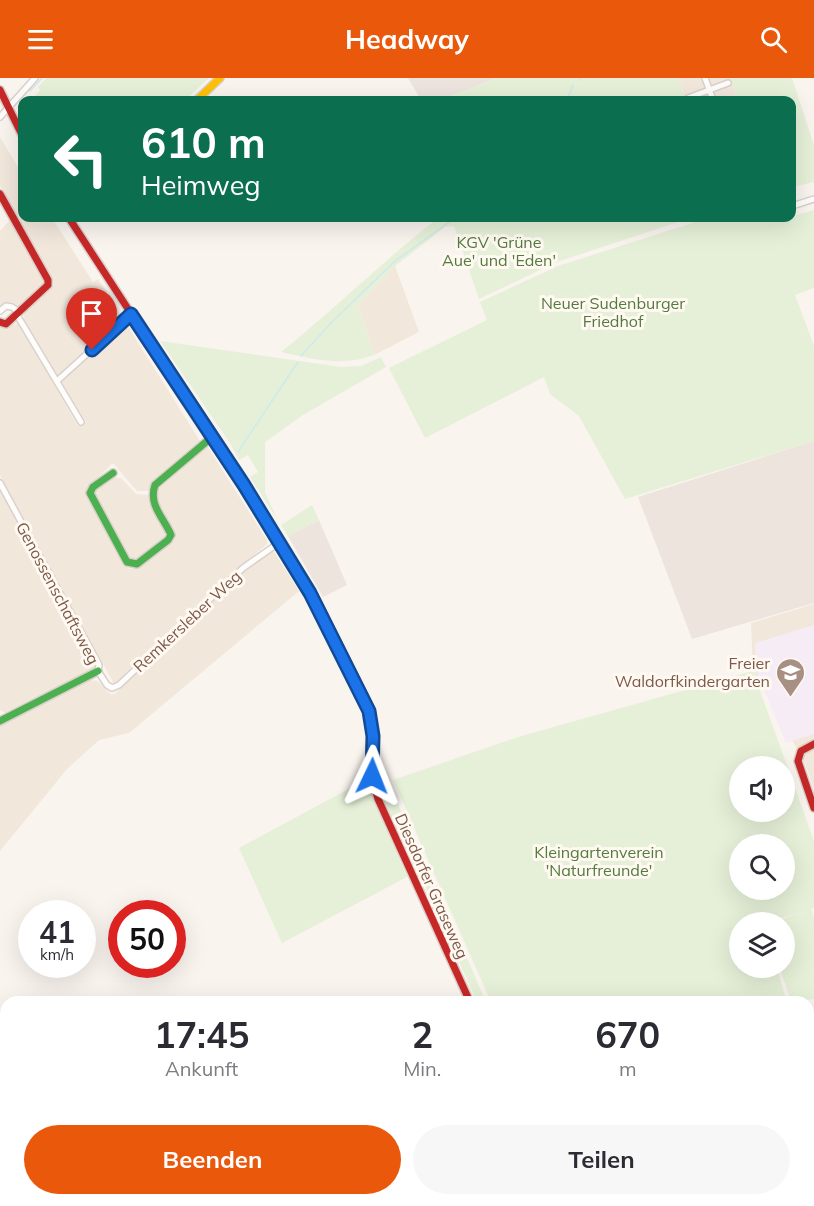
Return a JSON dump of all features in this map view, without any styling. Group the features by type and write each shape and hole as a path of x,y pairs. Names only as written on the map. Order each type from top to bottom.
{"main road":[{"path":"201,96 220,78"},
{"path":"0,90 18,126"},
{"path":"0,194 48,280 48,285 18,314 6,324 0,322"},
{"name":"Diesdorfer Graseweg","path":"72,222 280,542 310,593 366,704 373,729 371,771 375,790 467,996"},
{"path":"113,473 93,487 90,493 127,562 136,564 168,540 171,535 153,502 151,494 155,485 212,437"},
{"path":"0,720 98,671"},
{"path":"814,744 801,751 798,761 814,808"}],"street":[{"path":"19,96 35,78"},
{"path":"705,78 711,96"},
{"path":"693,96 729,83"},
{"path":"0,117 18,97"},
{"path":"796,205 814,199"},
{"path":"0,311 6,306 12,307 18,314 81,422"},
{"path":"57,381 131,314"},
{"name":"Genossenschaftsweg","path":"0,483 99,665 98,671"},
{"name":"Remkersleber Weg","path":"98,671 107,685 112,688 119,685 243,568 280,542"}],"shaded area":[{"path":"408,78 497,78 450,96 419,96"},
{"path":"678,78 730,78 737,96 685,96"},
{"path":"0,137 18,167 18,219 0,186"},
{"path":"11,219 45,280 45,284 19,308 14,303 8,302 0,306 0,231"},
{"path":"20,222 55,222 93,282 98,279 200,441 148,491 137,491 113,463 88,487 86,494 123,565 130,569 139,568 172,542 175,531 156,501 157,490 207,446 267,540 267,544 201,601 114,684 0,475 0,327 6,328 18,323 78,426 86,422 24,320 24,312 54,284"},
{"path":"395,266 419,332 374,355 358,305"},
{"path":"814,441 814,603 692,639 638,497"},
{"path":"107,478 121,478 136,494 148,495 165,527 165,540 138,560 129,559 96,500 95,488"},
{"path":"0,490 97,668 8,714 0,710"},
{"path":"319,520 347,585 323,597 288,536"},
{"path":"274,552 299,591 129,733 99,740 67,769 0,851 0,726 88,680 98,681 111,695 116,693 242,572 269,553"},
{"name":"Freier Waldorfkindergarten","path":"814,604 814,789 805,763 753,671 751,623"},
{"name":"Freier Waldorfkindergarten","path":"814,625 814,734 786,743 756,670 755,643"}],"green space":[{"path":"46,78 209,78 189,96 35,96 40,90 38,87"},
{"path":"497,78 678,78 685,96 450,96"},
{"path":"730,78 792,78 814,145 814,182 796,186 796,96 737,96"},
{"name":"Neuer Sudenburger Friedhof","path":"814,210 814,288 795,295 814,346 814,441 625,499 579,416 550,394 544,377 425,438 389,368 487,320 480,302 558,266 696,222 796,222 796,215"},
{"name":"KGV 'Grüne Aue' und 'Eden'","path":"433,222 678,222 557,262 479,299 454,226 445,227 395,266 358,305 374,355 351,361 339,361 281,352"},
{"path":"160,341 341,367 361,366 381,357 386,367 303,415 265,442 265,492 277,519 250,477 258,472 248,455 239,460 230,443"},
{"path":"312,505 319,520 288,536 281,525"},
{"name":"Kleingartenverein 'Naturfreunde'","path":"753,671 784,756 729,756 729,822 795,822 795,788 814,841 814,908 811,909 814,918 814,996 789,996 783,978 795,978 795,915 806,911 795,914 795,912 729,912 729,978 780,978 785,996 488,996 393,780 518,737"},
{"path":"365,780 407,877 282,943 239,848"},
{"path":"387,780 427,869 418,874 378,787 378,783"},
{"path":"431,874 483,996 474,996 421,876"}],"waterway":[{"path":"30,91 42,78"},
{"path":"569,96 573,85"},
{"path":"301,356 331,323 395,261 449,222"},
{"path":"238,452 298,362"}],"traffic: fast":[{"path":"113,473 93,487 90,493 127,562 137,564 168,540 171,535 155,505 153,492 155,485 212,437"},
{"path":"0,721 98,671"}],"traffic: slow":[{"path":"201,96 220,78"},
{"path":"265,520 310,593 370,714 373,736 373,781"}],"traffic: jam":[{"path":"0,90 18,127"},
{"path":"0,194 48,280 48,285 6,324 0,322"},
{"path":"72,222 265,520"},
{"path":"814,744 801,751 798,761 814,808"},
{"path":"373,781 378,799 467,996"}],"place":[{"name":"Freier Waldorfkindergarten","path":"791,698"}],"route":[{"path":"92,350 131,314 244,485 310,593 366,704 373,729 372,776"}]}
